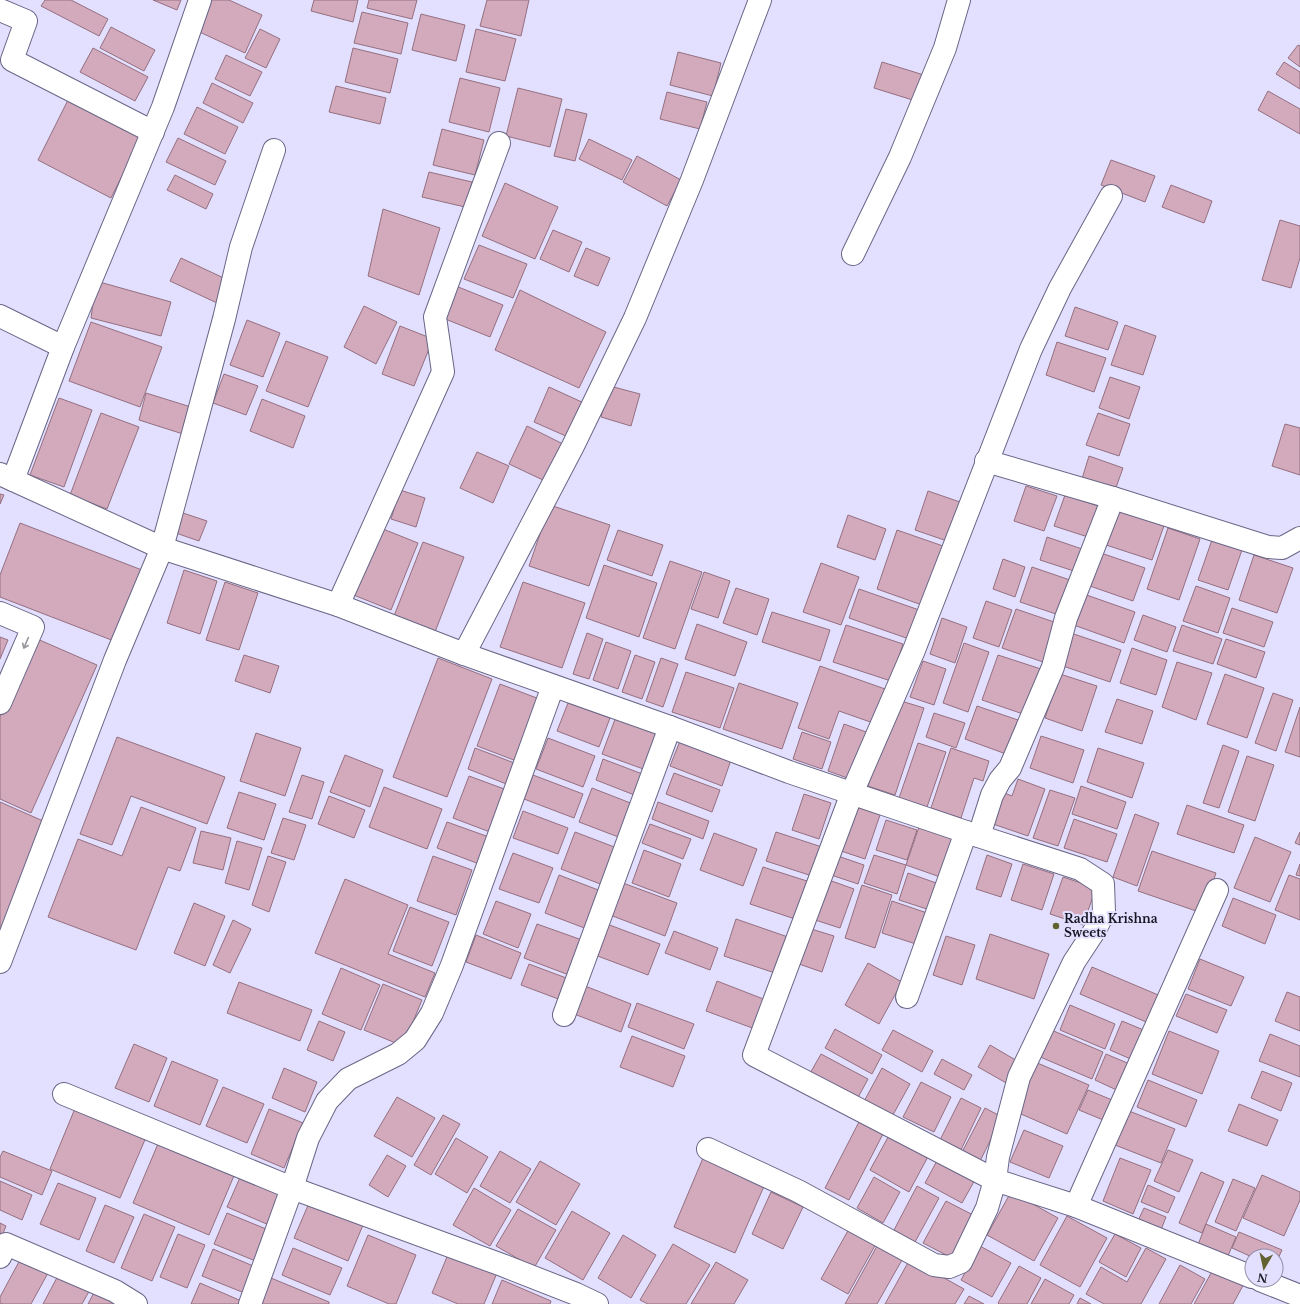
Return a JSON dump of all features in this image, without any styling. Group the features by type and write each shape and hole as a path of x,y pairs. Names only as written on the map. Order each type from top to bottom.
{"street":[{"path":"200,0 153,132 7,477 162,548 338,606 464,654 670,727 789,772 1080,869 1103,884 1104,912 1095,930 1074,962 1019,1076 998,1157 995,1180 987,1208 962,1262 949,1268 934,1265 798,1191 708,1149"},
{"path":"464,654 573,446 635,318 692,180 760,0"},
{"path":"853,254 900,157 945,48 959,0"},
{"path":"0,10 26,21 12,60 153,132"},
{"path":"338,606 443,372 435,317 499,143"},
{"path":"0,962 114,660 162,548 224,319 241,247 274,150"},
{"path":"1110,196 1060,288 1031,350 986,461 914,650 852,793 754,1055 995,1180 1076,1206 1244,1274"},
{"path":"0,316 63,347"},
{"path":"986,461 1113,498 1268,547 1282,548 1300,538"},
{"path":"907,997 973,834 1000,780 1010,768 1053,667 1066,618 1113,498"},
{"path":"0,614 33,627 0,702"},
{"path":"250,1304 292,1188 308,1138 326,1101 348,1079 398,1054 416,1040 432,1013 454,958 553,686"},
{"path":"564,1015 670,727"},
{"path":"1076,1206 1217,890"},
{"path":"64,1094 292,1188 502,1265 573,1299 598,1304"},
{"path":"0,1257 6,1244 115,1291 136,1304"},
{"path":"1280,1288 1300,1296"}],"building":[{"path":"45,0 71,0 108,19 99,36 41,6"},
{"path":"153,0 181,0 177,10"},
{"path":"207,0 229,0 262,15 245,53 193,29"},
{"path":"314,0 358,0 353,22 311,11"},
{"path":"369,0 417,0 412,19 367,8"},
{"path":"487,0 529,0 521,36 480,26"},
{"path":"362,12 408,23 401,54 354,43"},
{"path":"421,14 465,25 456,61 412,50"},
{"path":"111,27 155,50 144,71 100,48"},
{"path":"260,29 280,39 266,68 245,58"},
{"path":"476,29 516,39 505,81 466,72"},
{"path":"1298,45 1300,46 1300,67 1288,58"},
{"path":"93,48 148,77 135,101 80,72"},
{"path":"353,48 398,59 390,93 345,82"},
{"path":"678,52 721,63 713,96 670,85"},
{"path":"226,55 262,72 250,96 215,79"},
{"path":"882,62 927,76 919,102 874,88"},
{"path":"1284,62 1300,72 1300,89 1276,74"},
{"path":"460,78 500,88 489,132 449,122"},
{"path":"212,83 253,103 243,123 203,103"},
{"path":"336,86 386,98 380,124 329,112"},
{"path":"518,88 562,99 550,147 506,136"},
{"path":"1268,91 1300,109 1300,134 1258,110"},
{"path":"667,92 707,102 700,129 660,119"},
{"path":"68,100 141,138 111,198 38,160"},
{"path":"197,107 238,127 225,154 184,134"},
{"path":"566,109 587,114 575,161 554,156"},
{"path":"442,129 484,140 475,175 433,165"},
{"path":"178,138 226,161 215,185 166,162"},
{"path":"589,139 632,160 622,180 579,159"},
{"path":"637,156 681,180 667,206 623,182"},
{"path":"1111,160 1155,176 1145,202 1101,185"},
{"path":"429,172 472,182 465,207 422,197"},
{"path":"175,175 213,194 206,209 167,190"},
{"path":"505,183 558,207 535,259 482,236"},
{"path":"1171,185 1212,201 1204,223 1162,207"},
{"path":"383,209 440,228 419,295 368,276"},
{"path":"1280,220 1300,226 1300,258 1291,288 1262,280"},
{"path":"553,230 582,242 569,272 540,259"},
{"path":"479,245 527,264 513,298 464,279"},
{"path":"586,248 610,258 598,286 574,276"},
{"path":"181,258 228,280 217,303 170,281"},
{"path":"441,280 503,305 490,337 428,312"},
{"path":"96,281 171,302 161,336 91,318"},
{"path":"520,290 606,332 579,388 495,350"},
{"path":"364,306 397,322 376,364 344,347"},
{"path":"1075,307 1118,322 1108,350 1065,336"},
{"path":"247,320 280,333 263,377 230,365"},
{"path":"91,322 162,347 140,407 69,381"},
{"path":"1125,325 1156,336 1143,375 1111,365"},
{"path":"400,326 433,339 414,386 382,374"},
{"path":"286,341 328,357 308,407 266,391"},
{"path":"1057,342 1106,358 1094,392 1046,375"},
{"path":"224,374 258,386 246,415 213,403"},
{"path":"1110,377 1140,387 1129,419 1099,408"},
{"path":"610,386 640,394 631,426 601,417"},
{"path":"549,387 584,403 568,437 534,422"},
{"path":"146,393 191,407 183,434 139,420"},
{"path":"59,398 92,410 64,487 30,475"},
{"path":"262,399 305,416 293,448 250,431"},
{"path":"101,413 139,427 107,509 70,495"},
{"path":"1098,413 1130,424 1119,456 1086,445"},
{"path":"1285,424 1300,428 1300,475 1272,466"},
{"path":"527,426 563,444 545,481 509,464"},
{"path":"477,452 509,466 493,503 460,488"},
{"path":"1089,456 1123,468 1114,493 1081,482"},
{"path":"1026,486 1057,496 1044,531 1014,521"},
{"path":"400,490 425,498 416,527 391,519"},
{"path":"928,491 963,503 950,542 915,530"},
{"path":"0,494 4,495 0,504"},
{"path":"1065,495 1098,506 1088,537 1054,526"},
{"path":"1117,504 1166,520 1152,560 1103,544"},
{"path":"550,505 610,525 589,586 529,566"},
{"path":"177,511 207,521 199,541 170,531"},
{"path":"848,515 886,529 875,560 837,547"},
{"path":"20,523 142,570 114,641 0,597 0,575"},
{"path":"378,527 418,543 391,610 351,594"},
{"path":"1168,528 1200,539 1179,600 1147,589"},
{"path":"618,530 663,545 652,576 607,560"},
{"path":"897,530 943,546 922,605 877,589"},
{"path":"1047,537 1085,550 1077,572 1040,560"},
{"path":"1213,537 1243,547 1228,590 1198,580"},
{"path":"423,542 464,557 435,632 394,616"},
{"path":"1098,552 1145,568 1133,601 1087,585"},
{"path":"1254,555 1293,568 1277,613 1239,600"},
{"path":"1003,559 1025,567 1015,597 993,589"},
{"path":"670,561 702,572 675,649 643,638"},
{"path":"821,563 859,577 841,625 803,612"},
{"path":"604,565 657,583 639,637 586,618"},
{"path":"1032,567 1070,580 1059,615 1020,602"},
{"path":"184,570 217,581 200,634 167,623"},
{"path":"704,572 730,581 718,618 691,609"},
{"path":"225,582 258,593 239,650 206,640"},
{"path":"523,582 585,603 562,668 500,647"},
{"path":"1196,586 1230,598 1218,633 1183,621"},
{"path":"736,588 769,599 757,635 723,623"},
{"path":"859,589 922,611 912,640 849,618"},
{"path":"1078,592 1135,612 1124,643 1068,623"},
{"path":"986,601 1012,610 999,647 973,638"},
{"path":"1232,608 1273,622 1264,647 1223,633"},
{"path":"1016,609 1057,623 1043,662 1002,648"},
{"path":"772,612 830,630 820,661 762,642"},
{"path":"1143,615 1176,627 1167,652 1134,640"},
{"path":"942,618 967,627 955,663 930,654"},
{"path":"697,624 747,642 735,676 685,659"},
{"path":"846,625 903,644 891,681 833,662"},
{"path":"1182,625 1222,639 1213,664 1173,651"},
{"path":"1068,632 1121,650 1110,682 1057,664"},
{"path":"587,633 603,639 589,679 573,674"},
{"path":"0,637 8,640 0,659"},
{"path":"35,638 97,665 31,813 0,799 0,717"},
{"path":"1226,639 1265,652 1256,678 1217,664"},
{"path":"606,642 631,651 618,689 593,680"},
{"path":"964,643 989,652 968,712 943,703"},
{"path":"1132,648 1167,660 1156,695 1120,683"},
{"path":"244,655 279,666 270,693 235,681"},
{"path":"635,655 655,662 642,699 622,692"},
{"path":"998,655 1041,669 1026,715 982,700"},
{"path":"438,658 492,679 447,797 393,777"},
{"path":"661,658 678,664 663,707 646,701"},
{"path":"923,661 946,669 934,705 910,697"},
{"path":"1177,662 1212,673 1196,720 1162,707"},
{"path":"820,666 888,690 876,724 839,711 829,739 798,728"},
{"path":"686,672 734,688 720,728 672,712"},
{"path":"1060,674 1097,686 1082,731 1045,718"},
{"path":"1225,674 1264,688 1247,738 1207,724"},
{"path":"739,683 798,703 782,749 723,729"},
{"path":"500,684 542,700 519,762 477,746"},
{"path":"1273,693 1293,700 1276,751 1255,743"},
{"path":"1117,699 1153,711 1142,744 1105,732"},
{"path":"898,700 924,708 895,795 868,786"},
{"path":"568,703 610,718 599,747 557,731"},
{"path":"977,706 1018,720 1006,754 965,739"},
{"path":"1300,707 1300,757 1285,752"},
{"path":"934,713 965,723 956,748 926,737"},
{"path":"617,714 661,731 646,770 602,754"},
{"path":"844,724 869,733 853,780 828,771"},
{"path":"802,732 831,742 822,769 793,759"},
{"path":"256,733 301,748 285,796 240,781"},
{"path":"1041,736 1084,750 1073,783 1030,768"},
{"path":"117,737 225,777 207,824 131,796 112,845 80,834"},
{"path":"548,738 595,756 583,787 536,769"},
{"path":"680,741 731,760 722,786 670,766"},
{"path":"918,743 946,752 927,807 899,798"},
{"path":"1223,745 1239,751 1219,808 1203,803"},
{"path":"475,748 517,764 509,785 468,769"},
{"path":"951,748 989,761 983,781 974,778 961,818 931,808"},
{"path":"1098,748 1144,763 1132,798 1087,782"},
{"path":"345,755 383,770 370,807 330,792"},
{"path":"1247,756 1274,765 1255,821 1228,812"},
{"path":"603,759 645,775 637,796 596,780"},
{"path":"674,773 720,790 712,812 666,794"},
{"path":"302,775 324,782 312,819 289,812"},
{"path":"533,775 583,794 574,818 524,799"},
{"path":"469,776 507,790 490,832 453,818"},
{"path":"1018,779 1045,789 1028,836 990,823 1002,792 1012,796"},
{"path":"1081,786 1126,802 1117,829 1072,814"},
{"path":"384,787 442,809 427,849 369,827"},
{"path":"592,788 633,804 621,838 579,822"},
{"path":"1050,790 1075,798 1058,846 1033,838"},
{"path":"239,792 276,804 264,840 227,828"},
{"path":"804,794 831,803 819,839 792,830"},
{"path":"329,796 365,810 354,838 318,824"},
{"path":"0,802 50,824 0,937"},
{"path":"658,802 709,821 703,839 652,819"},
{"path":"1187,805 1244,825 1234,853 1177,834"},
{"path":"853,806 880,815 865,859 838,850"},
{"path":"141,807 196,828 180,871 168,867 136,950 48,917 78,839 122,856"},
{"path":"523,811 568,828 558,854 513,838"},
{"path":"1135,814 1159,823 1137,886 1113,877"},
{"path":"283,818 306,825 294,860 271,853"},
{"path":"1074,819 1117,834 1107,862 1064,848"},
{"path":"886,820 917,830 907,860 876,850"},
{"path":"447,822 489,837 479,864 437,848"},
{"path":"650,824 691,839 683,859 642,843"},
{"path":"919,827 956,840 943,878 906,865"},
{"path":"201,831 231,838 223,870 193,863"},
{"path":"575,832 617,848 603,885 561,869"},
{"path":"776,832 822,847 812,876 766,861"},
{"path":"1300,832 1300,845 1295,843"},
{"path":"714,833 757,849 743,886 700,870"},
{"path":"1255,837 1291,852 1270,902 1234,888"},
{"path":"237,841 262,848 249,890 225,883"},
{"path":"644,850 681,864 669,897 632,883"},
{"path":"1152,851 1216,873 1202,913 1138,891"},
{"path":"513,853 553,868 539,903 499,889"},
{"path":"832,854 864,865 858,884 825,873"},
{"path":"874,855 906,865 897,894 864,883"},
{"path":"987,855 1012,864 1001,897 976,889"},
{"path":"268,856 286,862 269,912 252,905"},
{"path":"433,856 472,870 456,915 417,901"},
{"path":"1023,864 1054,874 1042,910 1011,900"},
{"path":"1300,864 1300,876 1296,875"},
{"path":"763,867 807,881 795,919 750,904"},
{"path":"908,873 939,884 930,910 899,900"},
{"path":"559,875 601,891 587,929 545,913"},
{"path":"1289,875 1300,879 1300,920 1275,910"},
{"path":"1063,877 1096,888 1083,925 1050,914"},
{"path":"345,879 408,905 388,954 435,973 425,997 315,953"},
{"path":"826,879 854,889 840,928 812,919"},
{"path":"623,883 677,903 665,936 610,915"},
{"path":"862,885 892,895 875,948 845,938"},
{"path":"1233,898 1276,915 1265,944 1222,926"},
{"path":"496,901 531,914 518,948 483,934"},
{"path":"892,901 930,914 919,945 882,933"},
{"path":"194,903 225,916 205,966 174,953"},
{"path":"410,907 449,922 432,966 393,951"},
{"path":"736,919 788,937 775,973 724,956"},
{"path":"233,920 251,929 230,973 213,965"},
{"path":"537,924 582,940 569,975 524,958"},
{"path":"607,924 660,944 648,975 595,955"},
{"path":"808,928 834,936 822,972 796,963"},
{"path":"674,931 718,948 710,970 665,953"},
{"path":"990,934 1049,954 1034,999 976,979"},
{"path":"476,935 521,953 511,979 466,962"},
{"path":"946,936 975,945 962,985 933,975"},
{"path":"1200,959 1244,977 1231,1006 1188,989"},
{"path":"868,963 902,982 879,1024 845,1005"},
{"path":"529,964 569,979 561,1000 521,985"},
{"path":"1092,967 1163,997 1151,1024 1080,994"},
{"path":"341,968 380,985 361,1030 322,1014"},
{"path":"717,981 766,1000 755,1029 706,1011"},
{"path":"239,982 312,1010 300,1041 227,1013"},
{"path":"383,984 422,1000 403,1046 364,1030"},
{"path":"585,986 631,1004 621,1032 574,1014"},
{"path":"1287,992 1300,997 1300,1031 1275,1021"},
{"path":"1186,994 1227,1010 1217,1033 1176,1016"},
{"path":"637,1003 694,1024 684,1049 628,1027"},
{"path":"1070,1005 1115,1024 1105,1049 1060,1030"},
{"path":"319,1021 345,1032 333,1061 307,1050"},
{"path":"1122,1021 1146,1031 1133,1060 1110,1050"},
{"path":"835,1029 882,1055 872,1074 825,1048"},
{"path":"1049,1029 1103,1052 1092,1079 1038,1056"},
{"path":"893,1030 933,1051 922,1072 882,1050"},
{"path":"1169,1031 1219,1051 1202,1094 1152,1074"},
{"path":"1270,1034 1300,1046 1300,1077 1259,1061"},
{"path":"632,1036 685,1056 673,1087 620,1067"},
{"path":"134,1044 167,1058 149,1102 115,1088"},
{"path":"990,1045 1019,1062 1008,1084 978,1067"},
{"path":"821,1054 868,1079 855,1103 808,1077"},
{"path":"1106,1054 1132,1065 1121,1092 1095,1080"},
{"path":"942,1059 972,1075 964,1090 934,1074"},
{"path":"172,1061 218,1080 200,1125 154,1106"},
{"path":"1035,1062 1089,1085 1067,1134 1014,1111"},
{"path":"284,1068 317,1082 305,1112 272,1098"},
{"path":"882,1068 910,1084 889,1122 861,1107"},
{"path":"1262,1071 1292,1083 1281,1111 1251,1098"},
{"path":"1148,1080 1197,1100 1186,1127 1137,1107"},
{"path":"921,1082 951,1097 934,1132 903,1117"},
{"path":"223,1087 264,1104 247,1143 206,1126"},
{"path":"1088,1090 1117,1102 1108,1122 1079,1110"},
{"path":"397,1097 435,1118 412,1157 374,1136"},
{"path":"961,1098 981,1108 960,1152 939,1142"},
{"path":"1239,1104 1278,1120 1267,1146 1228,1131"},
{"path":"76,1106 147,1135 120,1198 50,1169"},
{"path":"985,1108 1002,1117 978,1165 960,1156"},
{"path":"269,1109 303,1123 284,1168 251,1154"},
{"path":"1129,1111 1175,1129 1161,1163 1115,1145"},
{"path":"443,1115 460,1124 431,1175 414,1165"},
{"path":"861,1118 885,1130 849,1200 825,1188"},
{"path":"892,1130 931,1151 909,1192 870,1170"},
{"path":"1024,1130 1063,1146 1049,1178 1010,1162"},
{"path":"456,1138 488,1157 467,1193 435,1174"},
{"path":"160,1139 236,1171 209,1235 133,1203"},
{"path":"1168,1150 1193,1160 1179,1192 1154,1181"},
{"path":"3,1151 52,1171 42,1195 0,1177 0,1157"},
{"path":"500,1151 531,1169 510,1203 480,1186"},
{"path":"387,1155 406,1166 388,1197 369,1185"},
{"path":"939,1157 976,1178 962,1203 925,1183"},
{"path":"703,1158 765,1184 735,1253 674,1227"},
{"path":"1120,1158 1151,1170 1133,1214 1103,1201"},
{"path":"540,1161 580,1184 556,1225 516,1202"},
{"path":"1201,1172 1224,1182 1202,1233 1179,1223"},
{"path":"242,1173 284,1191 269,1225 227,1207"},
{"path":"1262,1175 1300,1192 1300,1200 1284,1236 1243,1218"},
{"path":"874,1177 900,1192 883,1223 857,1208"},
{"path":"1233,1179 1255,1188 1236,1231 1215,1222"},
{"path":"0,1181 32,1195 22,1220 0,1210"},
{"path":"58,1183 96,1198 79,1240 40,1224"},
{"path":"1148,1185 1175,1197 1168,1213 1141,1202"},
{"path":"917,1186 939,1198 915,1242 894,1230"},
{"path":"474,1188 511,1210 490,1246 453,1225"},
{"path":"771,1192 803,1207 783,1249 752,1234"},
{"path":"1011,1192 1058,1218 1034,1261 987,1235"},
{"path":"946,1201 977,1217 954,1259 923,1243"},
{"path":"309,1203 363,1225 348,1261 294,1238"},
{"path":"105,1205 134,1217 114,1263 86,1251"},
{"path":"1144,1208 1166,1217 1159,1235 1136,1225"},
{"path":"518,1209 556,1230 534,1268 496,1246"},
{"path":"572,1211 610,1233 583,1280 545,1258"},
{"path":"227,1213 271,1231 258,1262 214,1244"},
{"path":"144,1214 175,1227 152,1281 121,1268"},
{"path":"1067,1216 1107,1238 1080,1287 1040,1265"},
{"path":"0,1223 6,1226 0,1241"},
{"path":"1206,1224 1236,1237 1225,1263 1196,1250"},
{"path":"850,1227 877,1242 848,1294 821,1279"},
{"path":"1239,1232 1277,1248 1244,1248 1244,1253 1232,1248"},
{"path":"178,1234 205,1245 187,1288 160,1277"},
{"path":"1115,1234 1141,1248 1126,1277 1099,1262"},
{"path":"368,1235 416,1255 396,1304 389,1304 347,1286"},
{"path":"623,1235 656,1255 631,1298 598,1278"},
{"path":"673,1244 710,1265 686,1304 648,1304 640,1300"},
{"path":"877,1246 902,1260 877,1304 845,1304"},
{"path":"980,1246 1011,1263 992,1297 961,1280"},
{"path":"293,1248 342,1268 330,1295 282,1275"},
{"path":"1146,1248 1166,1259 1141,1304 1104,1304 1086,1294 1101,1267 1127,1282"},
{"path":"213,1249 258,1268 247,1294 202,1276"},
{"path":"449,1252 497,1273 484,1304 458,1304 432,1293"},
{"path":"21,1258 48,1273 31,1304 0,1303 0,1297"},
{"path":"910,1259 964,1289 955,1304 885,1304"},
{"path":"716,1262 748,1280 734,1304 691,1304"},
{"path":"1216,1264 1244,1279 1244,1284 1233,1304 1194,1304"},
{"path":"1180,1265 1205,1279 1191,1304 1159,1304"},
{"path":"1019,1266 1041,1278 1027,1304 999,1304 998,1303"},
{"path":"61,1270 92,1286 82,1304 43,1304"},
{"path":"271,1278 329,1302 329,1304 260,1304"},
{"path":"1045,1279 1074,1295 1069,1304 1031,1304"},
{"path":"502,1280 551,1301 550,1304 492,1304"},
{"path":"200,1283 246,1303 191,1304"},
{"path":"97,1287 125,1304 88,1304"},
{"path":"969,1296 984,1304 964,1304"},
{"path":"1080,1298 1091,1304 1077,1304"}],"place":[{"name":"Radha Krishna Sweets","path":"1056,926"}]}
